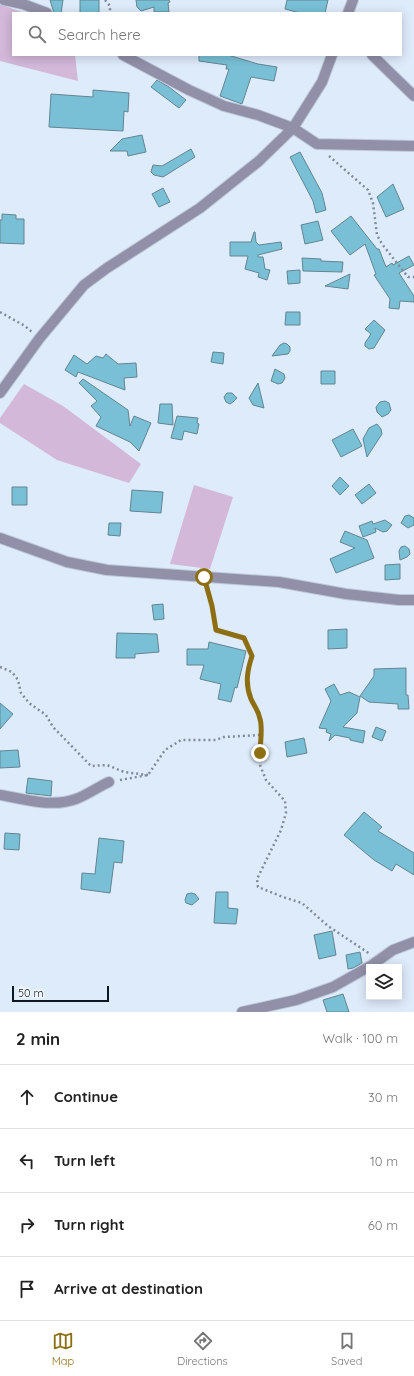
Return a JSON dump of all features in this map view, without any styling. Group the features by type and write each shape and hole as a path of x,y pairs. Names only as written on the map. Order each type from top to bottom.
{"street":[{"path":"4,0 23,2 45,12"},
{"path":"348,12 352,0"},
{"path":"125,56 189,90 224,106 258,115 293,128 317,144 414,146"},
{"path":"0,393 39,339 84,285 107,268 200,208 259,161 293,128 322,82 332,56"},
{"path":"373,56 414,96"},
{"path":"0,538 67,562 107,570 279,582 346,594 399,600 414,600"},
{"path":"0,795 41,803 58,803 77,799 109,782"},
{"path":"373,964 393,950 414,942"},
{"path":"242,1012 296,1000 333,987 366,968"}],"path":[{"path":"105,0 110,6 110,12"},
{"path":"317,144 368,190 372,203 377,235 382,244 408,277 414,277"},
{"path":"0,312 25,326 39,339"},
{"path":"204,577 212,606 216,630 244,638 252,656 248,671 247,685 251,700 257,708 261,721 260,765 266,780 285,801 286,813 282,830 257,879 258,887 302,903 328,926 372,955 372,964"},
{"path":"0,667 12,672 18,680 21,693 29,703 46,715 53,727 91,766 108,765 124,772 148,775"},
{"path":"109,782 148,775 165,750 181,740 216,740 224,737 260,735"}],"shaded area":[{"path":"0,4 21,12 12,12 12,56 75,56 78,81 0,61"},
{"path":"24,384 63,406 141,464 129,483 57,460 0,423 0,418"},
{"path":"194,485 233,497 210,569 170,564"}],"building":[{"path":"50,0 63,0 61,12 54,12"},
{"path":"80,0 99,0 99,12 80,12"},
{"path":"136,0 169,0 169,12 154,12 154,7 141,11 137,7"},
{"path":"287,0 328,0 325,12 296,12 285,9"},
{"path":"199,56 231,56 258,64 277,67 274,81 251,77 242,104 220,96 229,69 226,69 227,65 199,61"},
{"path":"157,80 186,100 179,108 151,87"},
{"path":"93,90 129,93 128,112 124,111 123,131 49,127 51,94 93,97"},
{"path":"142,135 146,152 128,156 127,151 110,151 122,139"},
{"path":"191,149 195,157 163,177 154,175 151,172 153,165 162,166"},
{"path":"300,152 322,193 326,210 316,213 313,201 290,157"},
{"path":"393,184 404,209 386,217 377,197"},
{"path":"163,188 170,202 159,207 152,194"},
{"path":"2,214 16,215 16,219 24,219 24,244 0,243 0,220 2,220"},
{"path":"351,216 377,249 379,249 386,267 392,263 393,265 409,256 414,265 399,273 414,296 414,302 400,301 399,309 389,308 390,299 374,275 376,274 365,244 350,255 331,231"},
{"path":"318,221 323,240 305,244 301,225"},
{"path":"254,232 256,242 259,245 281,242 282,249 258,255 258,257 263,257 265,269 270,270 267,280 258,277 259,273 245,269 248,256 230,256 230,242 251,242"},
{"path":"302,258 343,262 342,272 303,271"},
{"path":"300,270 300,283 288,284 287,271"},
{"path":"350,274 348,289 325,286"},
{"path":"286,312 300,312 300,325 285,325"},
{"path":"374,320 385,330 374,348 369,349 365,346 365,343 371,334 365,329"},
{"path":"284,343 290,347 288,354 272,356 280,345"},
{"path":"213,352 224,353 223,364 211,362"},
{"path":"106,354 118,364 136,363 137,377 124,378 125,390 78,372 76,377 65,370 74,355 87,364 96,356 103,358"},
{"path":"275,369 284,374 285,378 282,383 278,384 271,381"},
{"path":"321,371 335,371 335,384 321,384"},
{"path":"83,379 128,410 130,426 134,416 151,423 139,451 130,442 96,426 101,417 91,406 97,401 79,383"},
{"path":"258,383 264,408 253,405 249,398"},
{"path":"227,393 232,393 237,398 230,404 226,402 224,397"},
{"path":"385,401 389,403 391,410 388,414 382,417 377,412 376,407 380,402"},
{"path":"160,404 172,404 173,425 158,423"},
{"path":"177,416 198,418 197,423 199,424 197,434 184,431 182,440 171,438"},
{"path":"377,424 381,429 382,434 367,457 363,439 369,428"},
{"path":"353,429 362,446 341,457 332,440"},
{"path":"340,477 349,486 340,495 332,486"},
{"path":"369,484 376,493 362,504 355,495"},
{"path":"12,487 27,487 27,505 12,505"},
{"path":"132,490 163,492 161,513 130,511"},
{"path":"409,515 414,518 414,525 408,528 401,523 405,516"},
{"path":"385,520 392,525 387,531 383,532 375,528 376,532 363,537 359,526 372,521 373,524"},
{"path":"109,523 121,523 120,536 108,535"},
{"path":"345,531 367,540 374,558 336,573 330,559 355,548 340,542"},
{"path":"405,546 409,549 410,554 400,560 399,551 401,547"},
{"path":"400,564 400,579 385,580 385,565"},
{"path":"163,604 164,619 154,620 152,605"},
{"path":"347,629 347,648 328,649 328,630"},
{"path":"117,633 157,634 159,652 135,654 135,658 116,658"},
{"path":"209,642 246,651 237,688 235,687 231,702 218,699 221,684 200,679 204,665 187,665 187,649 208,649"},
{"path":"406,668 406,695 408,695 409,709 398,709 398,704 369,702 360,696 374,676 374,669"},
{"path":"334,684 340,695 349,692 360,697 357,713 343,727 365,731 363,743 350,740 350,738 335,735 329,741 331,734 326,732 327,729 319,728 331,701 325,689"},
{"path":"0,703 13,714 0,729"},
{"path":"376,727 386,731 382,741 372,737"},
{"path":"304,738 307,753 287,757 285,742"},
{"path":"18,750 20,767 0,768 0,751"},
{"path":"28,778 52,781 51,796 26,793"},
{"path":"364,812 382,827 378,831 414,853 414,875 396,864 392,871 374,860 344,835"},
{"path":"5,833 20,834 19,850 4,849"},
{"path":"99,838 124,841 122,863 114,862 110,893 81,889 82,873 95,874"},
{"path":"216,892 228,892 228,908 238,909 236,924 214,923"},
{"path":"187,894 195,894 199,899 192,905 186,903 185,900"},
{"path":"332,931 336,955 319,959 314,935"},
{"path":"360,952 362,963 348,969 346,955"},
{"path":"343,994 349,1012 327,1012 323,1000"}],"route":[{"path":"204,577 212,606 216,630 244,638 252,656 248,671 247,685 251,700 257,708 261,721 260,753"}]}
